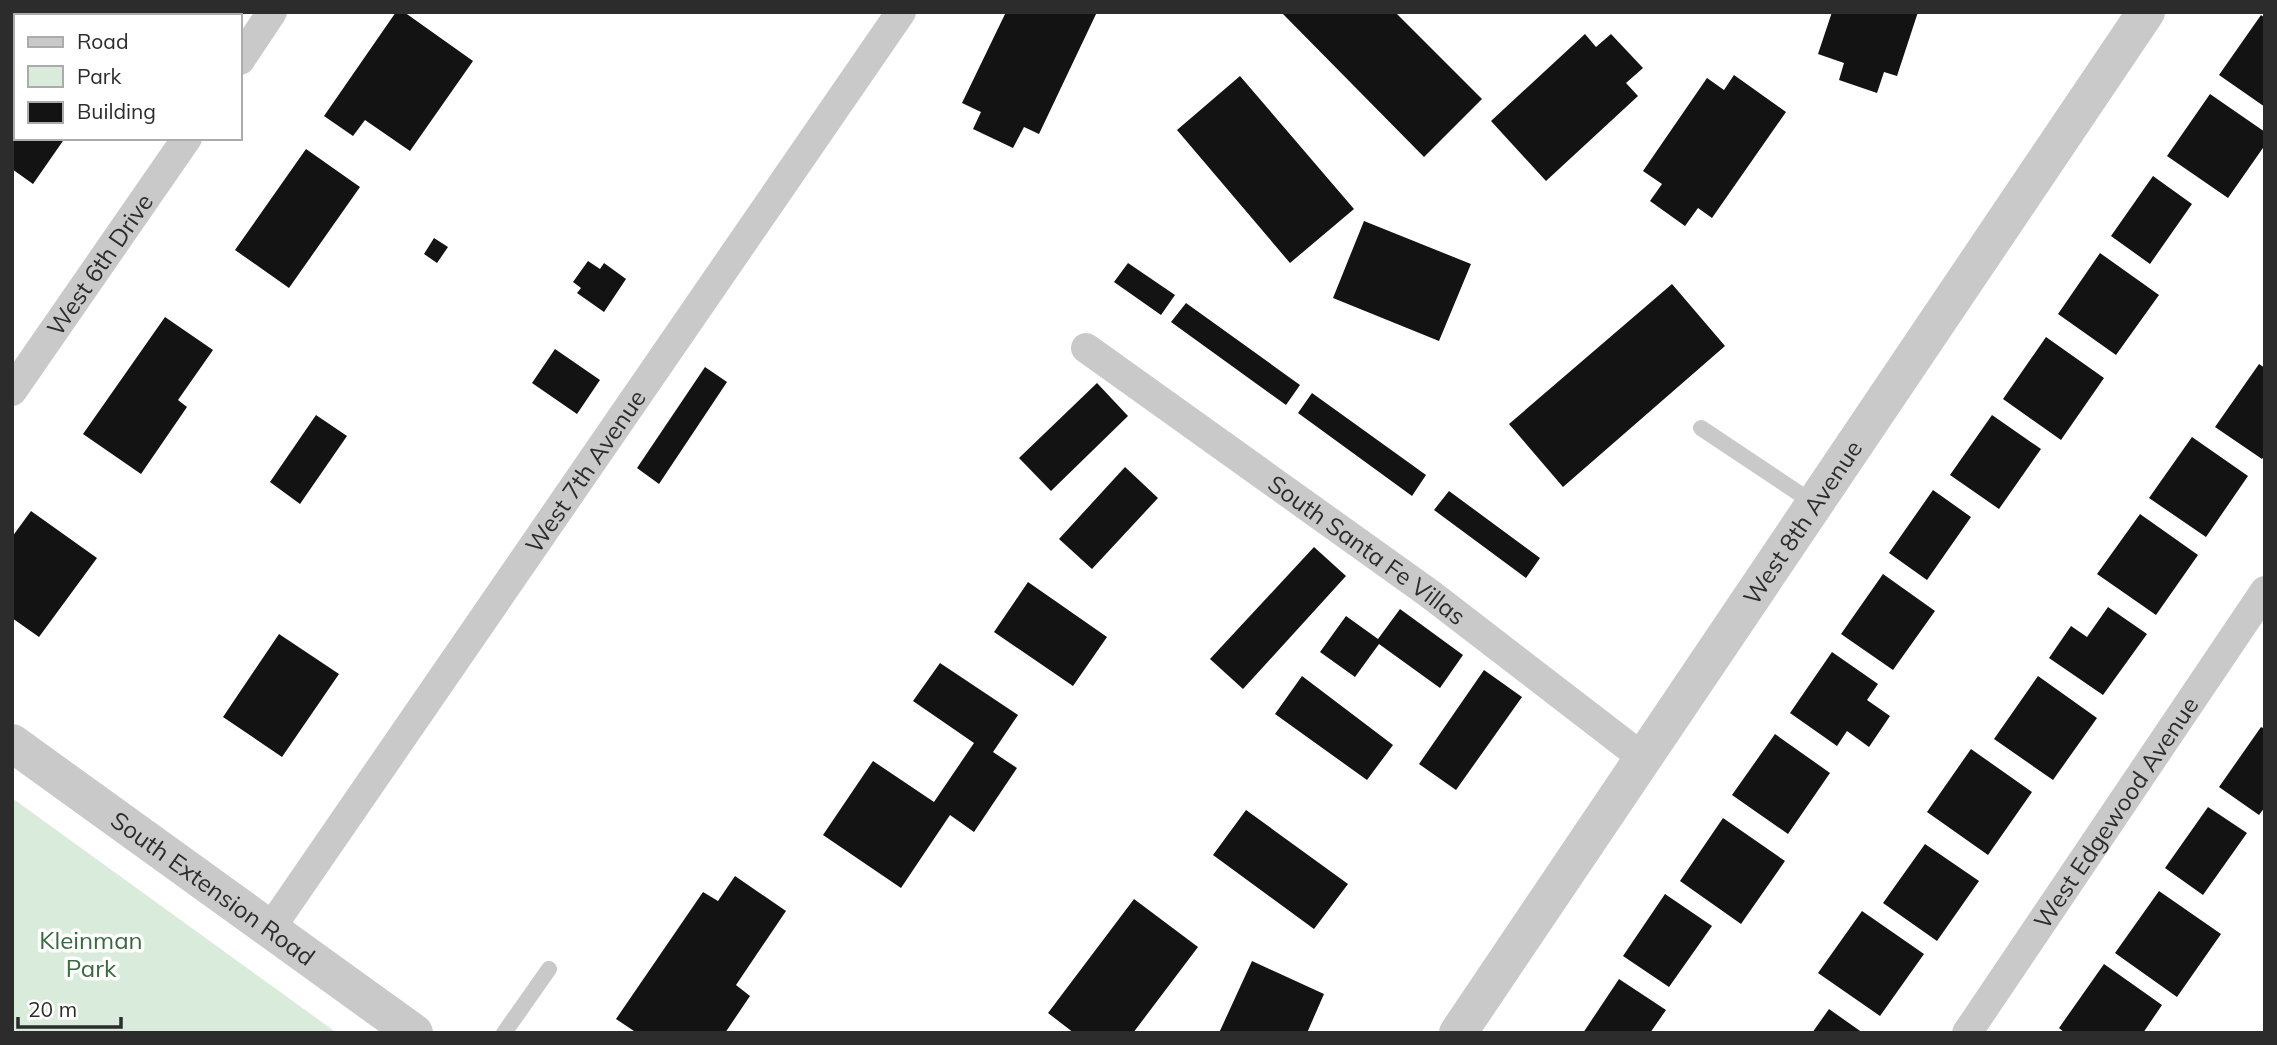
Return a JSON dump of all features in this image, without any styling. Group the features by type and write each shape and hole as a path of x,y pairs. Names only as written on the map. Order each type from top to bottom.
{"street":[{"path":"242,57 272,12"},
{"name":"West 7th Avenue","path":"270,929 901,12"},
{"name":"West 8th Avenue","path":"1458,1033 2146,12"},
{"name":"West 6th Drive","path":"12,391 186,140"},
{"name":"South Santa Fe Villas","path":"1086,348 1430,594 1643,758"},
{"name":"West Edgewood Avenue","path":"1967,1033 2265,591"},
{"name":"South Extension Road","path":"12,743 414,1033"}],"lane":[{"path":"1701,428 1815,504"},
{"path":"503,1033 549,969"}],"green space":[{"name":"Kleinman Park","path":"12,798 337,1033 12,1033"}],"building":[{"path":"45,12 145,12 144,14 44,14"},
{"path":"396,12 404,12 473,61 410,151 365,120 353,136 324,116"},
{"path":"1006,12 1097,12 1039,134 1024,127 1013,148 973,129 981,112 962,103"},
{"path":"1281,12 1395,12 1482,99 1424,157"},
{"path":"1832,12 1918,12 1897,76 1884,72 1877,93 1839,80 1844,63 1818,54"},
{"path":"2261,15 2265,18 2265,107 2219,75"},
{"path":"1585,34 1596,47 1611,34 1643,68 1626,83 1638,96 1546,181 1491,121"},
{"path":"1734,75 1786,112 1712,218 1698,208 1685,226 1650,201 1662,184 1643,171 1707,78 1724,90"},
{"path":"1240,76 1354,209 1290,263 1177,130"},
{"path":"2210,94 2265,132 2265,145 2228,198 2167,156"},
{"path":"12,102 14,140 64,140 33,184 12,169"},
{"path":"306,149 360,187 289,288 235,250"},
{"path":"2153,176 2192,204 2150,264 2111,236"},
{"path":"1364,221 1471,264 1439,341 1333,298"},
{"path":"434,238 448,247 437,263 424,254"},
{"path":"2100,253 2159,295 2116,355 2058,314"},
{"path":"588,261 600,269 604,263 626,279 604,312 577,293 581,288 573,282"},
{"path":"1128,263 1175,295 1161,315 1114,282"},
{"path":"1672,284 1725,346 1563,487 1509,424"},
{"path":"1186,303 1300,385 1286,405 1171,322"},
{"path":"165,317 213,350 178,400 187,407 141,474 83,434"},
{"path":"2046,337 2104,378 2061,440 2003,399"},
{"path":"555,349 600,380 577,414 532,383"},
{"path":"2259,364 2265,368 2265,455 2262,459 2215,427"},
{"path":"705,367 727,382 659,484 637,468"},
{"path":"1097,383 1128,416 1051,491 1019,458"},
{"path":"1312,393 1426,475 1412,496 1298,413"},
{"path":"316,415 347,436 300,504 270,482"},
{"path":"1992,415 2041,449 1999,509 1950,475"},
{"path":"2192,437 2248,476 2206,537 2149,498"},
{"path":"1125,467 1158,498 1092,569 1059,539"},
{"path":"1933,490 1971,517 1927,580 1889,553"},
{"path":"1449,491 1540,558 1526,578 1434,510"},
{"path":"31,511 97,558 39,637 12,618 12,537"},
{"path":"2140,514 2198,555 2156,615 2097,574"},
{"path":"1314,547 1346,576 1243,689 1210,659"},
{"path":"1883,574 1935,611 1893,670 1841,634"},
{"path":"1028,582 1107,637 1073,686 994,632"},
{"path":"2108,607 2147,634 2103,695 2049,658 2071,626 2087,637"},
{"path":"1400,609 1463,655 1440,688 1379,644 1355,677 1320,652 1346,616 1378,639"},
{"path":"279,634 339,674 282,757 223,717"},
{"path":"1832,652 1878,684 1867,700 1890,716 1869,747 1847,731 1837,746 1790,713"},
{"path":"940,663 1018,715 993,752 1017,768 974,832 950,815 901,888 823,835 873,761 934,802 974,743 913,701"},
{"path":"1484,670 1522,697 1456,790 1419,764"},
{"path":"1302,676 1393,745 1367,780 1275,714"},
{"path":"2038,676 2097,718 2053,780 1994,739"},
{"path":"2261,727 2265,729 2265,807 2259,815 2219,787"},
{"path":"1775,734 1830,773 1788,834 1732,795"},
{"path":"1971,749 2032,792 1988,855 1927,812"},
{"path":"2208,807 2247,833 2203,895 2165,868"},
{"path":"1246,810 1348,884 1314,929 1213,855"},
{"path":"1723,818 1785,861 1741,924 1680,881"},
{"path":"1925,844 1979,881 1937,941 1883,903"},
{"path":"735,876 786,911 736,985 750,996 725,1033 637,1033 616,1019 703,892 718,901"},
{"path":"2159,891 2221,934 2177,997 2115,953"},
{"path":"1665,894 1712,926 1669,987 1623,956"},
{"path":"1134,899 1198,947 1133,1033 1074,1033 1048,1013"},
{"path":"1862,911 1924,954 1880,1016 1818,973"},
{"path":"1252,961 1324,994 1307,1033 1219,1033"},
{"path":"2104,964 2162,1005 2143,1033 2065,1033 2059,1028"},
{"path":"1619,979 1666,1010 1650,1033 1583,1033"},
{"path":"1829,1009 1863,1033 1812,1033"}]}
